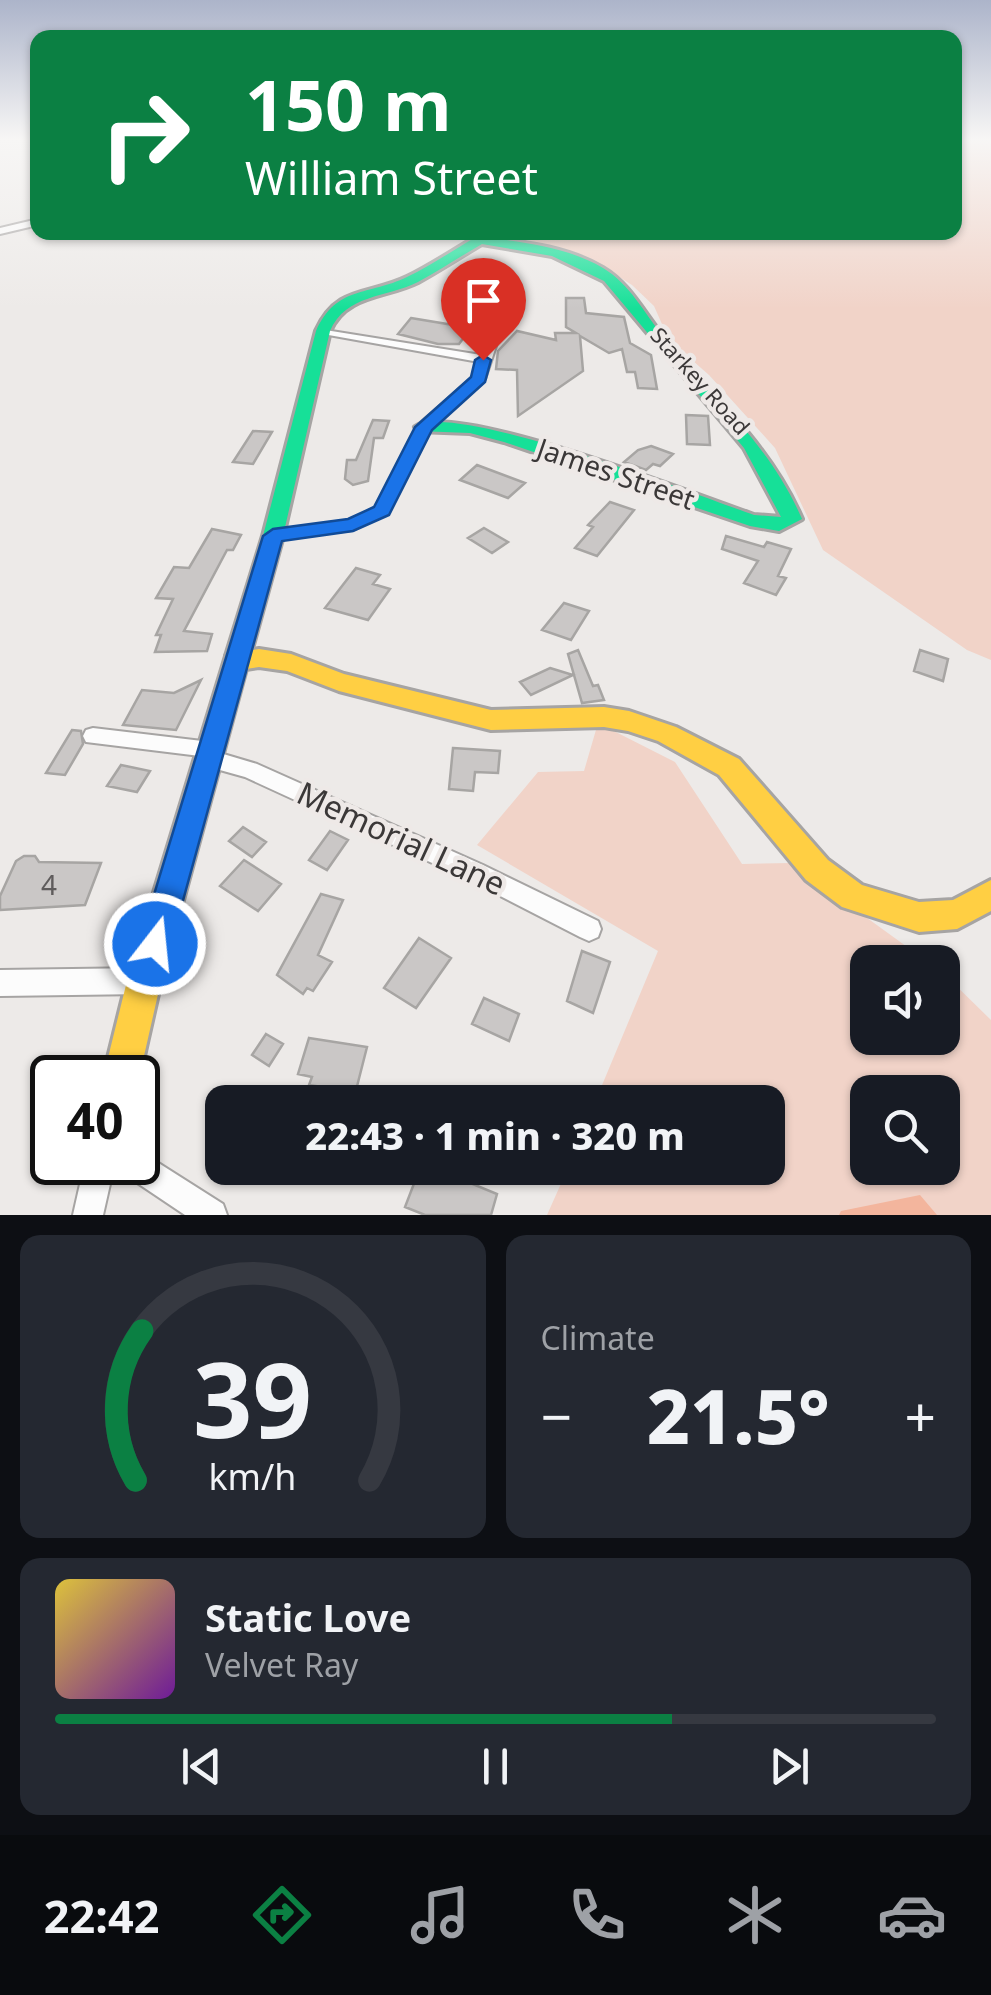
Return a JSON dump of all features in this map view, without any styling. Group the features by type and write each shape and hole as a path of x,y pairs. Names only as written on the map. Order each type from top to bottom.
{"street":[{"path":"0,231 30,224"},
{"path":"126,1055 144,980 273,536 323,331 332,312 355,298 410,281 479,240"},
{"name":"Starkey Road","path":"503,240 578,261 628,292 658,340 741,423 774,470 788,506"},
{"path":"273,536 353,525 382,510 424,427 479,379 492,343 492,322"},
{"path":"323,331 370,336 483,360"},
{"name":"James Street","path":"424,427 470,428 510,438 750,520 780,525 792,519 788,506"},
{"path":"237,662 259,658 292,663 340,682 492,720 630,720 668,734 729,766 818,870 854,896 919,916 957,914 991,894"},
{"name":"Memorial Lane","path":"93,736 210,754 475,872 589,929"},
{"path":"0,983 144,980"},
{"path":"160,1181 212,1215"},
{"path":"88,1215 95,1185"}],"shaded area":[{"path":"962,196 991,196 991,660 967,650 823,550 775,448 709,375 669,340 654,306 632,285 600,265 528,240 962,240"},
{"path":"598,723 675,762 742,864 791,863 904,945 850,945 850,1055 960,1055 960,990 991,1020 991,1215 547,1215 560,1185 785,1185 785,1085 602,1085 658,951 477,845 538,772 584,771"},
{"path":"920,1195 937,1215 839,1215 841,1211"}],"building":[{"path":"566,298 584,298 586,313 624,317 630,343 651,355 657,389 638,388 635,372 627,372 622,349 609,353 580,336 583,371 518,416 517,370 496,369 498,351 517,331 556,340 555,333 576,333 566,327"},
{"path":"411,318 471,328 459,344 438,344 398,334"},
{"path":"686,415 708,416 710,445 687,444"},
{"path":"373,420 389,421 383,438 374,438 368,481 353,485 345,479 347,460 356,460"},
{"path":"253,431 272,432 253,464 233,462"},
{"path":"651,446 673,454 660,466 653,464 646,470 624,462 638,450"},
{"path":"477,465 525,483 508,498 460,480"},
{"path":"610,502 634,510 597,556 575,548 593,527 588,525"},
{"path":"484,528 508,542 492,553 468,538"},
{"path":"212,529 241,535 233,550 227,550 184,631 212,634 207,651 155,652 161,635 156,635 173,599 156,598 174,567 189,568"},
{"path":"726,536 764,547 767,542 791,549 778,576 786,578 776,595 744,583 758,561 722,549"},
{"path":"356,568 380,575 373,584 390,589 368,620 325,608"},
{"path":"564,603 589,611 571,640 542,630"},
{"path":"578,650 593,686 598,685 604,700 582,703 568,654"},
{"path":"920,650 948,659 943,681 914,671"},
{"path":"550,668 573,675 531,695 520,682"},
{"path":"201,680 176,730 123,725 142,690 174,693"},
{"path":"72,730 81,731 83,744 65,775 46,773"},
{"path":"453,748 500,751 498,773 475,772 473,791 449,789"},
{"path":"121,765 150,771 137,792 107,786"},
{"path":"243,827 266,842 252,857 229,841"},
{"path":"330,831 348,840 327,870 309,860"},
{"path":"35,856 39,862 101,863 85,905 0,910 0,896 16,861"},
{"path":"244,860 281,884 258,911 220,886"},
{"path":"321,894 343,900 318,955 332,962 313,991 307,988 303,994 277,975"},
{"path":"419,938 451,958 416,1008 384,988"},
{"path":"582,951 610,962 593,1013 567,1001"},
{"path":"484,998 519,1014 509,1041 472,1024"},
{"path":"266,1034 283,1044 269,1066 252,1055"},
{"path":"309,1038 367,1047 357,1085 309,1085 312,1077 298,1074"},
{"path":"413,1185 475,1185 497,1194 491,1215 425,1215 405,1207"}],"traffic: fast":[{"path":"238,656 273,536 323,331 332,311 355,298 410,281 479,240"},
{"path":"424,427 470,428 510,438 750,520 779,525 792,519 751,444 609,278 556,253 480,240"}],"traffic: slow":[{"path":"126,1055 144,981 238,656"},
{"path":"237,662 259,658 291,663 339,682 491,720 604,717 629,721 667,734 729,767 817,870 853,897 919,917 957,914 991,894"}],"route":[{"path":"155,944 273,536 353,525 373,518 382,510 424,427 479,379 483,360"}]}
